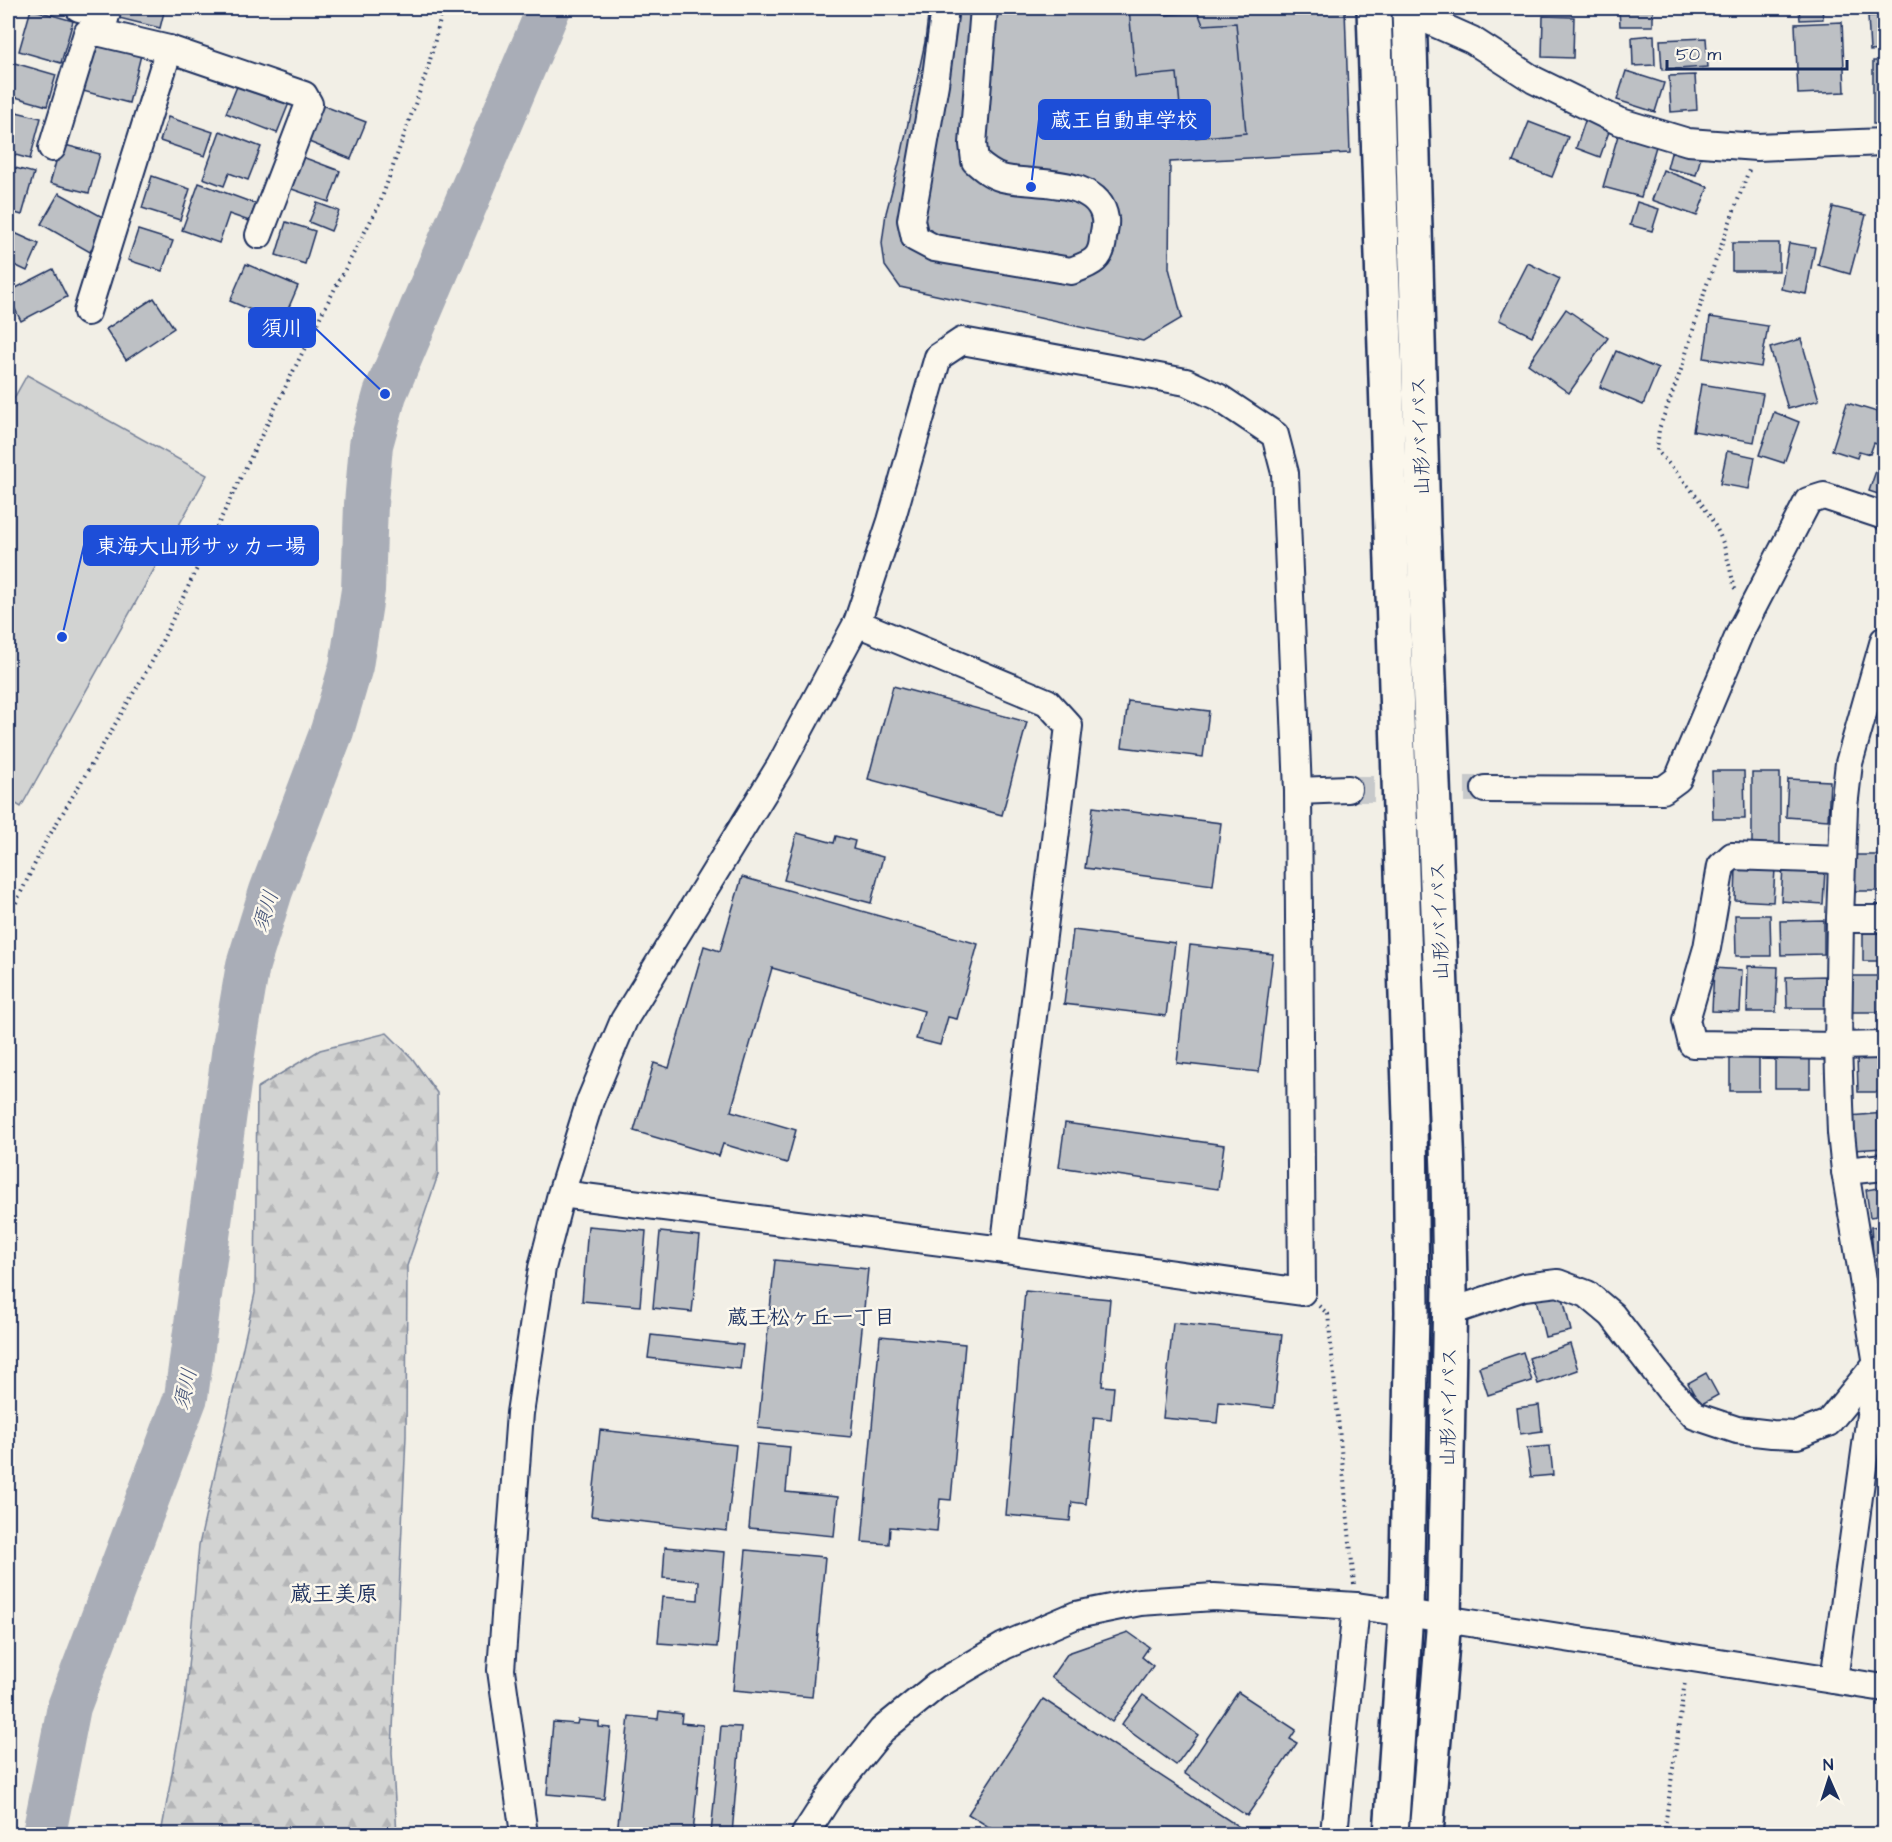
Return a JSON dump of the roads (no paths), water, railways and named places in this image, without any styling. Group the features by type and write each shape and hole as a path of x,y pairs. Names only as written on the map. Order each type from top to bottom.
{"highway":[{"name":"山形バイパス","path":"1374,8 1410,1118 1412,1312 1406,1612 1391,1834"},
{"name":"山形バイパス","path":"1409,10 1423,523 1448,1171 1450,1312 1444,1619 1426,1834"}],"street":[{"path":"79,8 169,49 304,94 309,104 259,235"},
{"path":"945,8 935,84 911,220 915,238 934,248 1071,271 1093,263 1103,246 1105,219 1098,201 1082,190 1003,178 989,173 975,161 973,144 984,8"},
{"path":"1409,10 1472,40 1534,80 1618,121 1688,142 1757,147 1884,142"},
{"path":"52,148 87,33 105,18"},
{"path":"87,312 169,49"},
{"path":"524,1834 501,1670 520,1413 542,1268 561,1194 590,1101 624,1020 780,766 857,623 891,521 938,357 962,341 1186,382 1218,397 1275,435 1285,473 1298,791 1302,1292 1004,1250 561,1194"},
{"path":"1485,789 1663,789 1678,779 1741,630 1808,501 1824,496 1884,516"},
{"path":"857,623 1047,702 1069,726 1004,1250"},
{"path":"1834,1680 1880,1358 1845,1171 1841,1133 1838,1046 1841,860 1849,763 1884,640"},
{"path":"1298,791 1348,789"},
{"path":"1841,860 1732,856 1721,866 1707,948 1686,1020 1692,1044 1884,1045"},
{"path":"1840,919 1884,919"},
{"path":"1845,1171 1884,1167"},
{"path":"1450,1312 1524,1287 1558,1284 1587,1294 1612,1315 1669,1389 1695,1416 1715,1424 1749,1431 1797,1435 1828,1423 1880,1358"},
{"path":"805,1834 832,1792 882,1730 936,1686 1004,1646 1076,1615 1140,1602 1214,1597 1356,1606 1884,1688"},
{"path":"1334,1834 1356,1606"}],"waterway":[{"name":"須川","path":"44,1834 69,1707 186,1397 234,1047 248,965 271,891 332,731 351,666 363,590 371,445 385,394 549,8"}],"tunnel":[{"path":"1348,789 1485,789"}],"place":[{"name":"蔵王自動車学校","path":"1031,187"},
{"name":"須川","path":"385,394"},
{"name":"東海大山形サッカー場","path":"62,637"}],"district":[{"name":"蔵王松ヶ丘一丁目","path":"811,1317"},
{"name":"蔵王美原","path":"334,1593"}]}
